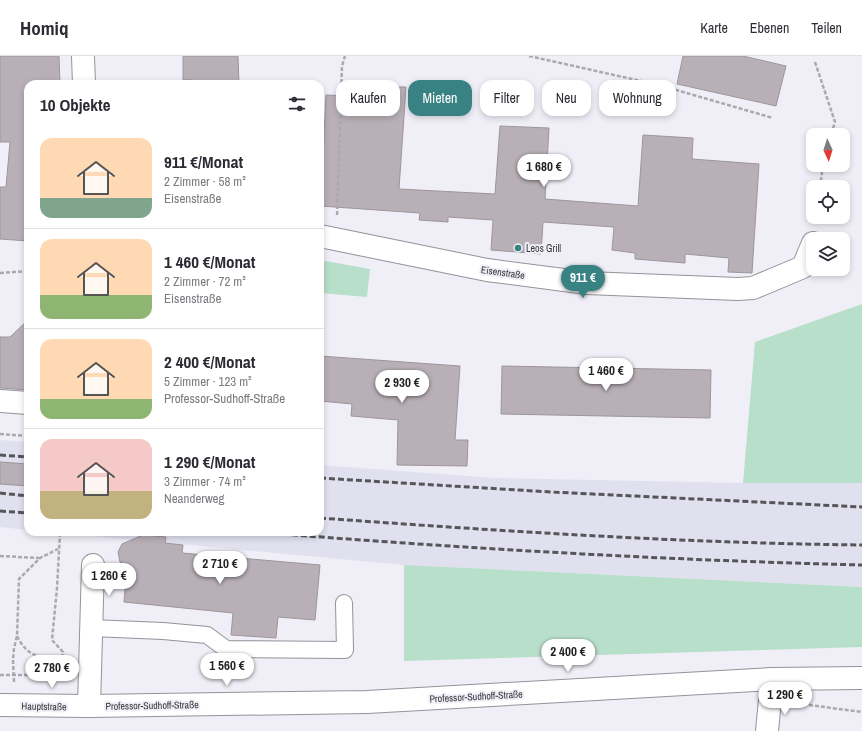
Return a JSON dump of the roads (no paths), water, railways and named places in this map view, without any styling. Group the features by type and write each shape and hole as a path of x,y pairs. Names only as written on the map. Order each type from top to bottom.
{"street":[{"path":"83,56 84,80"},
{"name":"Eisenstraße","path":"328,238 487,270 587,283 738,289 753,288 803,267 806,260"},
{"path":"0,401 24,403"},
{"path":"89,706 93,565"},
{"name":"Professor-Sudhoff-Straße","path":"89,706 367,702 772,679 862,678"},
{"path":"767,731 772,679"},
{"name":"Hauptstraße","path":"0,705 89,706"}],"lane":[{"path":"91,628 163,631 207,635 226,649 345,650 344,603"}],"railway":[{"path":"0,455 24,457"},
{"path":"324,478 551,492 862,507"},
{"path":"0,493 24,496"},
{"path":"0,511 24,513"},
{"path":"324,518 523,532 658,539 862,545"},
{"path":"311,536 559,553 862,565"}],"place":[{"name":"Leos Grill","path":"518,248"}]}
